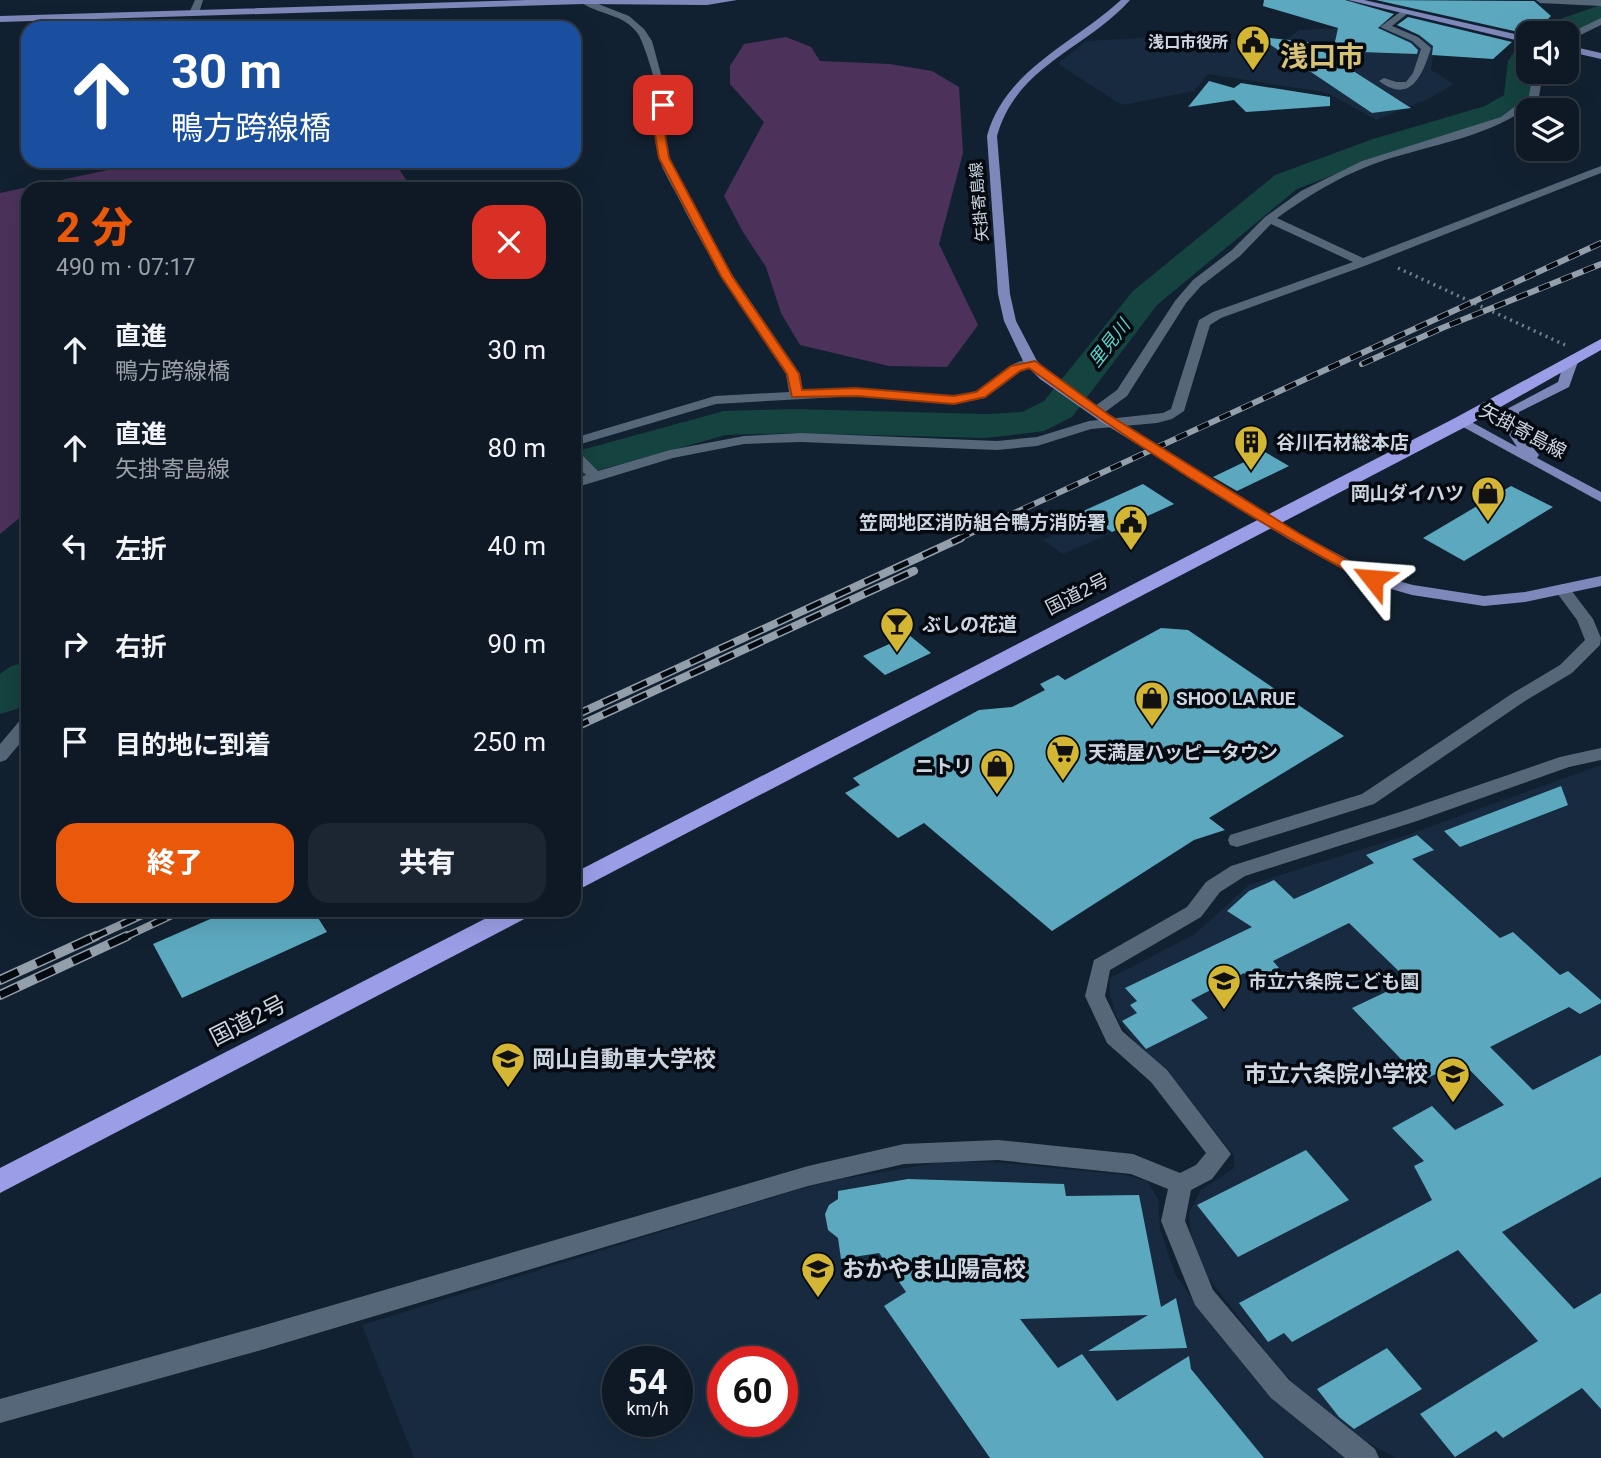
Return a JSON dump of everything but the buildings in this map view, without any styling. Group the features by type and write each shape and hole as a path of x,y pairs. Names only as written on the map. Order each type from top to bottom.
{"highway":[{"name":"国道2号","path":"581,879 1461,422 1574,354 1601,344"},
{"name":"国道2号","path":"0,1181 509,917"}],"main road":[{"path":"0,19 342,5 733,0"},
{"name":"矢掛寄島線","path":"1126,0 1012,92 993,120 1004,293 1010,321 1031,363 1096,412 1295,537 1373,579 1412,590 1484,601 1562,589"},
{"path":"1352,0 1516,37"},
{"path":"1579,51 1601,56"},
{"path":"1541,464 1519,440 1510,424 1513,410 1564,383 1574,354"},
{"name":"矢掛寄島線","path":"1461,422 1601,498"},
{"path":"1562,589 1601,581"}],"street":[{"path":"194,13 199,0"},
{"path":"1540,0 1601,3"},
{"path":"583,1 628,16 646,37 656,83 663,91 663,105 658,123 664,158 727,276 793,374 796,394"},
{"path":"1384,81 1397,86 1409,85 1417,78 1426,48 1415,39 1385,27 1404,12"},
{"path":"1579,32 1601,21"},
{"path":"1096,412 1122,393 1181,300 1269,219 1305,193 1366,163 1505,118 1534,97 1536,84"},
{"path":"581,482 629,465 722,441 773,438 993,445 1052,439 1089,425 1166,418 1177,411 1204,323 1217,315 1369,260 1601,169"},
{"path":"1269,219 1369,260"},
{"path":"581,440 715,400 856,392 954,400 980,395 1016,368 1031,363"},
{"path":"581,462 596,477"},
{"path":"1237,840 1368,799 1566,669 1594,640 1584,619 1562,589"},
{"path":"0,756 21,730"},
{"path":"1181,1184 1204,1172 1220,1154 1159,1076 1114,1037 1095,996 1101,966 1194,912 1213,887 1238,871 1410,816 1566,761 1601,754"},
{"path":"0,1411 258,1339 808,1176 904,1154 998,1150 1133,1164 1181,1184"},
{"path":"1181,1184 1174,1221 1204,1297 1280,1389 1366,1458"}],"path":[{"path":"1369,260 1449,293 1574,354"}],"shaded area":[{"name":"浅口市役所","path":"1369,27 1407,33 1435,44 1431,70 1454,84 1428,99 1376,120 1328,93 1208,74 1194,91 1122,105 1058,64 1086,41 1192,35 1281,44 1299,30"},
{"path":"786,37 811,47 820,61 890,64 932,71 959,87 963,153 939,244 978,325 947,367 889,366 800,345 781,313 766,267 724,196 764,122 730,84 730,66 744,44"},
{"path":"117,168 398,168 408,182 52,182"},
{"path":"21,189 21,517 0,534 0,193"},
{"path":"1079,513 1109,534 1063,554 1043,540 1071,527 1063,520"},
{"name":"市立六条院小学校","path":"1601,765 1601,1458 1396,1458 1336,1425 1281,1371 1206,1275 1193,1249 1189,1213 1201,1190 1234,1168 1234,1156 1177,1083 1136,1045 1117,1017 1110,996 1110,978 1195,934 1249,885 1407,835"},
{"name":"おかやま山陽高校","path":"947,1161 1004,1163 1125,1175 1147,1181 1158,1199 1160,1229 1175,1274 1211,1325 1259,1384 1345,1458 414,1458 362,1325 836,1180"}],"waterway":[{"name":"里見川","path":"1579,21 1601,13"},
{"name":"里見川","path":"581,463 724,423 793,421 986,426 1030,423 1058,409 1145,298 1286,182 1384,145 1495,112 1514,101 1519,93 1520,84"},
{"name":"里見川","path":"0,698 21,682"}],"railway":[{"path":"958,539 1601,243"},
{"path":"1362,364 1442,328 1601,264"},
{"path":"581,713 961,538"},
{"path":"581,725 914,571"},
{"path":"92,938 138,917"},
{"path":"123,938 168,917"},
{"path":"0,980 96,936"},
{"path":"0,995 127,936"}],"place":[{"name":"浅口市役所","path":"1253,72"},
{"name":"谷川石材総本店","path":"1251,472"},
{"name":"岡山ダイハツ","path":"1488,523"},
{"name":"笠岡地区消防組合鴨方消防署","path":"1131,552"},
{"name":"ぶしの花道","path":"897,654"},
{"name":"SHOO LA RUE","path":"1152,728"},
{"name":"天満屋ハッピータウン","path":"1063,782"},
{"name":"ニトリ","path":"997,796"},
{"name":"市立六条院こども園","path":"1224,1011"},
{"name":"岡山自動車大学校","path":"508,1089"},
{"name":"市立六条院小学校","path":"1453,1104"},
{"name":"おかやま山陽高校","path":"818,1299"}],"district":[{"name":"浅口市","path":"1322,56"}],"route":[{"path":"663,105 658,123 664,158 701,232 727,276 793,374 796,394 856,392 954,400 980,395 997,385 1016,368 1031,363 1105,418 1295,537 1373,579"}]}
